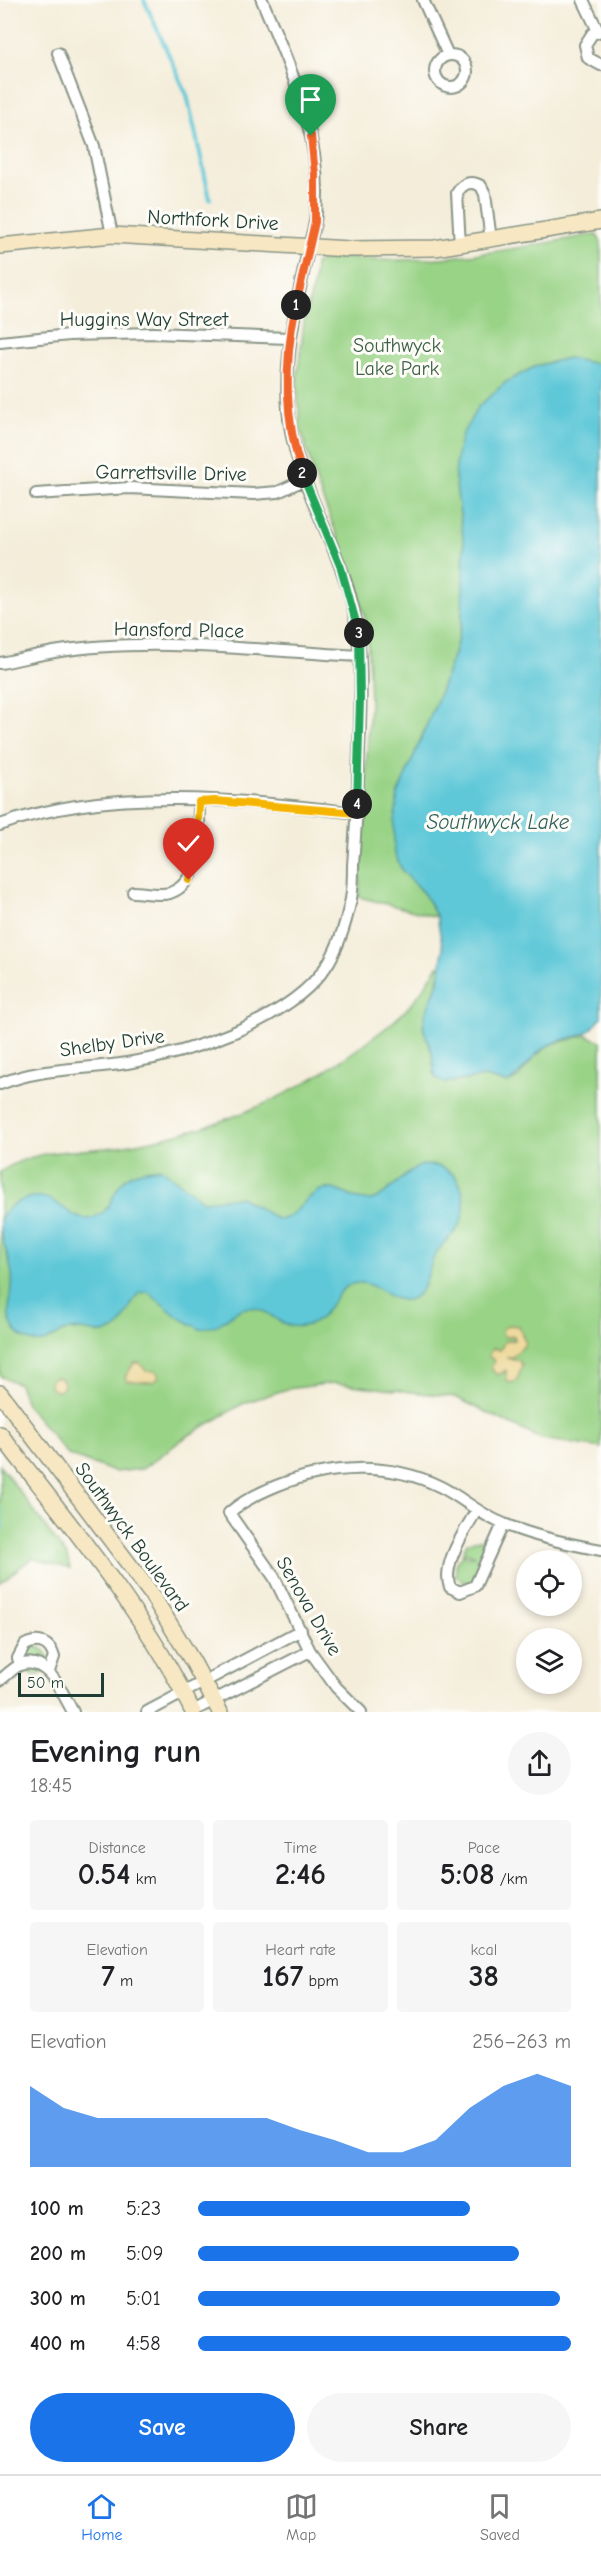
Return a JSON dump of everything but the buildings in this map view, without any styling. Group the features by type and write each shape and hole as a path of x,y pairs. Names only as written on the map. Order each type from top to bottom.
{"street":[{"name":"Shelby Drive","path":"0,1084 38,1071 129,1063 182,1052 244,1028 290,1001 313,982 325,968 343,932 352,894 357,813 359,633 349,591 334,549 304,480 293,446 288,411 289,338 315,222 316,197 311,136 305,108 262,0"},
{"path":"423,0 448,55"},
{"path":"583,0 599,31 587,39 585,52 594,63 601,65"},
{"path":"58,53 94,146 112,235"},
{"path":"460,245 457,193 464,184 471,182 481,186 485,194 492,240"},
{"name":"Northfork Drive","path":"0,246 112,235 358,249 435,248 601,221"},
{"name":"Huggins Way Street","path":"0,342 69,335 154,333 289,338"},
{"name":"Garrettsville Drive","path":"36,494 59,490 129,488 253,494 278,492 304,480"},
{"name":"Hansford Place","path":"0,663 53,652 128,646 250,649 360,656"},
{"path":"0,825 34,814 107,801 160,800 291,806 357,813"},
{"path":"133,892 169,893 189,880 195,864 199,802"},
{"name":"Southwyck Boulevard","path":"0,1393 150,1592 217,1706"},
{"path":"0,1434 97,1561 146,1632 192,1712 217,1706 310,1651"},
{"name":"Senova Drive","path":"361,1712 336,1687 310,1651 274,1577 229,1514 237,1505 252,1497 303,1477 323,1472 364,1468 404,1474 424,1480 443,1488 476,1511"},
{"path":"503,1524 475,1587 460,1592 450,1587 447,1580 447,1568 476,1511 503,1524 555,1541 601,1550"},
{"path":"147,1712 301,1630"},
{"path":"20,1665 18,1658 25,1645 40,1641 52,1650 53,1665 49,1671"},
{"path":"0,1680 20,1665 37,1665 49,1671 73,1712"}],"green space":[{"name":"Southwyck Lake Park","path":"596,234 601,242 601,365 568,358 536,366 506,382 478,407 455,477 464,543 462,622 455,651 436,703 398,794 394,851 402,870 424,894 437,917 359,897 370,701 367,625 356,583 318,487 300,427 297,379 315,264 337,258 433,259"},
{"path":"438,966 442,967 423,1026 432,1053 435,1077 444,1083 485,1077 507,1083 518,1078 533,1058 549,1045 586,1035 601,1041 601,1448 541,1439 455,1397 334,1383 287,1389 244,1403 186,1437 142,1469 116,1472 68,1455 26,1404 19,1384 0,1376 0,1172 28,1158 55,1152 114,1147 182,1133 213,1124 273,1100 331,1067 388,1026 416,999"},
{"path":"0,1465 67,1556 70,1569 32,1558 0,1583"},
{"path":"480,1539 488,1544 481,1560 482,1564 472,1583 463,1582 456,1576 456,1562 462,1556 476,1556 468,1553 462,1554 467,1543"},
{"path":"35,1647 45,1651 49,1661 45,1671 35,1675 25,1671 21,1661 25,1651"}],"sand":[{"path":"509,1325 519,1326 526,1344 512,1357 506,1357 518,1360 522,1365 517,1381 510,1383 506,1379 506,1370 498,1375 493,1371 491,1366 495,1361 488,1356 493,1348 500,1350 505,1341 514,1340 514,1336 506,1337 502,1334 503,1328"},
{"path":"134,1363 140,1363 146,1371 157,1371 159,1377 153,1382 127,1381 125,1377"},
{"path":"57,1377 62,1379 64,1384 62,1389 57,1391 52,1389 50,1384 52,1379"}],"water":[{"name":"Southwyck Lake","path":"568,358 601,365 601,1017 596,1025 584,1034 543,1049 519,1075 507,1083 485,1077 444,1083 435,1077 432,1052 423,1027 426,1012 439,981 443,949 437,917 424,894 402,870 394,851 394,823 398,794 436,703 455,651 462,622 464,544 455,477 462,435 478,407 506,382 536,366"},
{"path":"422,1165 440,1167 452,1174 461,1188 464,1205 461,1222 457,1229 436,1253 420,1292 410,1299 397,1299 372,1286 359,1283 344,1289 322,1316 308,1325 284,1324 268,1313 249,1307 236,1312 221,1323 200,1329 178,1317 148,1292 139,1293 122,1323 108,1332 97,1333 76,1329 38,1342 21,1336 11,1322 9,1311 12,1275 0,1222 7,1210 31,1197 52,1200 76,1216 83,1219 92,1218 108,1207 126,1178 140,1171 161,1168 203,1201 240,1197 279,1220 292,1214 312,1195 324,1189 335,1190 357,1199 375,1199"}],"waterway":[{"path":"144,0 187,95 210,199"},
{"path":"0,1509 2,1526 0,1531"}],"route":[{"path":"189,880 195,864 199,802 291,806 357,813 359,633 341,568 304,480 293,446 288,411 289,338 315,222 315,174 311,136"}]}
